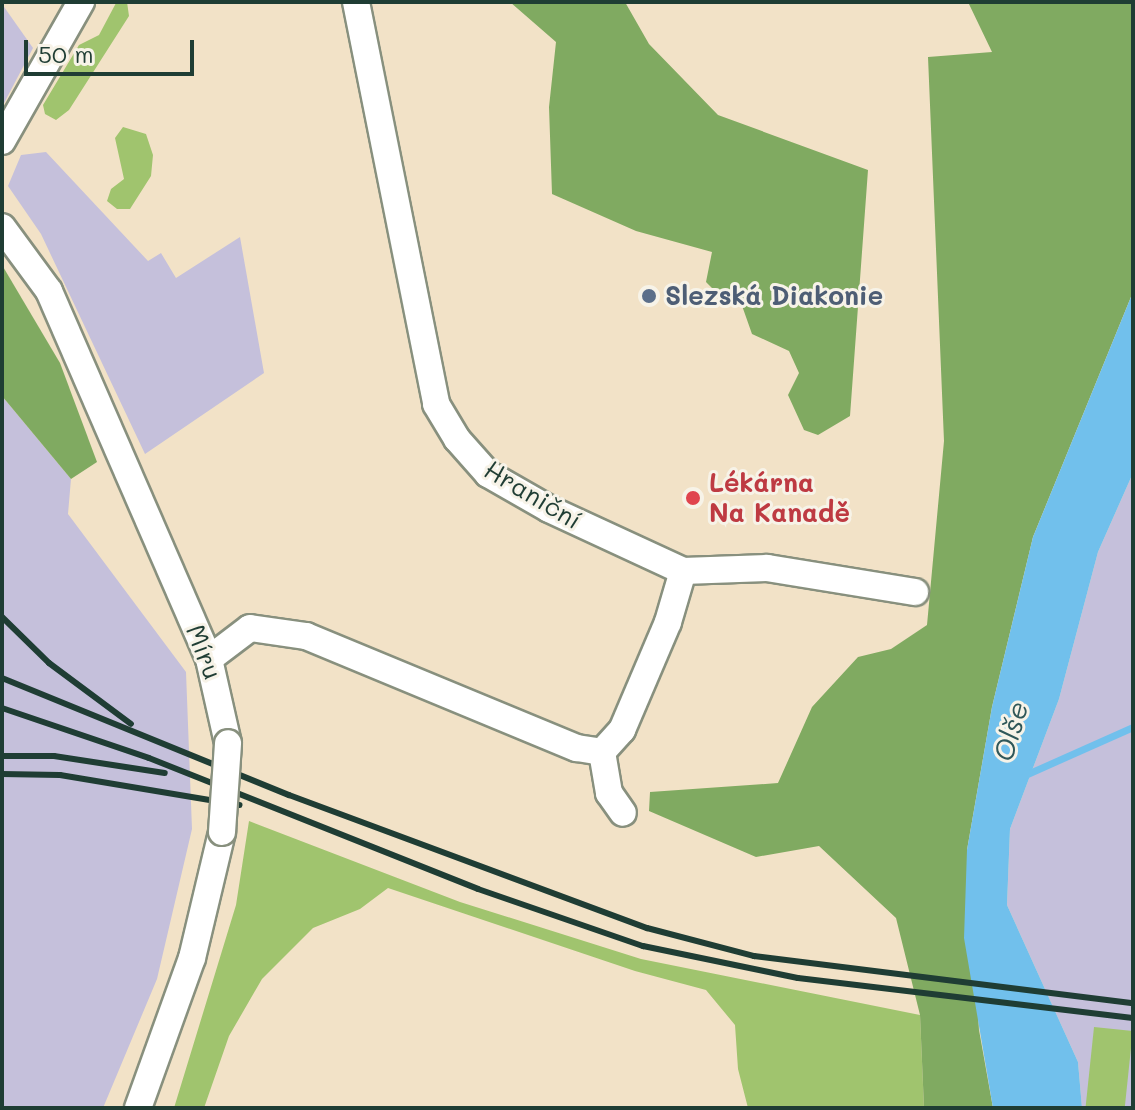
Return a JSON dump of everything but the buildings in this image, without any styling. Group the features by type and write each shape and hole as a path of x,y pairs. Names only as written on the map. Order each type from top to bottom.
{"street":[{"path":"2,141 81,2"},
{"name":"Hraniční","path":"356,2 436,404 457,439 488,474 562,515 683,571 767,568 915,592"},
{"name":"Míru","path":"2,227 49,291 209,659 228,743 222,832 192,958 138,1108"},
{"path":"589,750 622,730 668,622 683,571"},
{"path":"209,659 250,628 306,636 589,750 609,793 623,813"}],"shaded area":[{"path":"2,4 33,48 2,107"},
{"path":"46,152 148,261 161,253 176,278 240,237 264,373 145,454 41,234 8,186 21,155"},
{"path":"2,396 71,479 68,514 186,672 192,829 157,979 103,1108 2,1108"},
{"path":"1133,473 1133,1108 1082,1108 1078,1062 1007,905 1010,829 1059,699 1098,552"}],"green space":[{"path":"127,2 129,16 69,110 56,120 45,114 43,105 79,45 99,35 116,3"},
{"path":"510,2 625,2 649,44 718,115 868,170 850,416 818,435 804,430 788,395 799,373 789,351 752,334 740,300 719,295 706,282 712,252 636,231 552,194 549,107 556,42"},
{"path":"968,2 1133,2 1133,292 1033,537 992,707 967,850 979,1030 993,1108 924,1108 920,1015 896,918 819,846 756,857 649,811 650,792 778,783 812,707 858,657 891,649 927,625 944,441 928,57 992,52"},
{"path":"123,127 146,134 153,155 151,176 130,209 117,209 107,201 111,189 124,179 115,138"},
{"path":"2,265 60,363 97,462 71,479 2,396"},
{"path":"249,821 460,902 641,959 920,1015 924,1108 748,1108 738,1069 735,1025 706,990 635,971 388,888 360,909 313,928 262,979 229,1036 204,1108 174,1108 236,905"},
{"path":"1094,1027 1133,1031 1125,1108 1086,1108"}],"water":[{"name":"Olše","path":"1133,292 1133,473 1098,552 1059,699 1010,829 1007,905 1078,1062 1082,1108 993,1108 964,938 967,850 992,707 1033,537"}],"waterway":[{"name":"Olše","path":"1025,775 1133,727"}],"railway":[{"path":"2,617 49,663 131,724"},
{"path":"2,678 289,795 647,928 754,956 1133,1003"},
{"path":"2,708 149,758 478,889 643,946 798,978 1133,1018"},
{"path":"2,756 54,756 165,773"},
{"path":"2,774 60,775 240,805"}],"place":[{"name":"Slezská Diakonie","path":"649,296"},
{"name":"Lékárna Na Kanadě","path":"693,498"}]}
